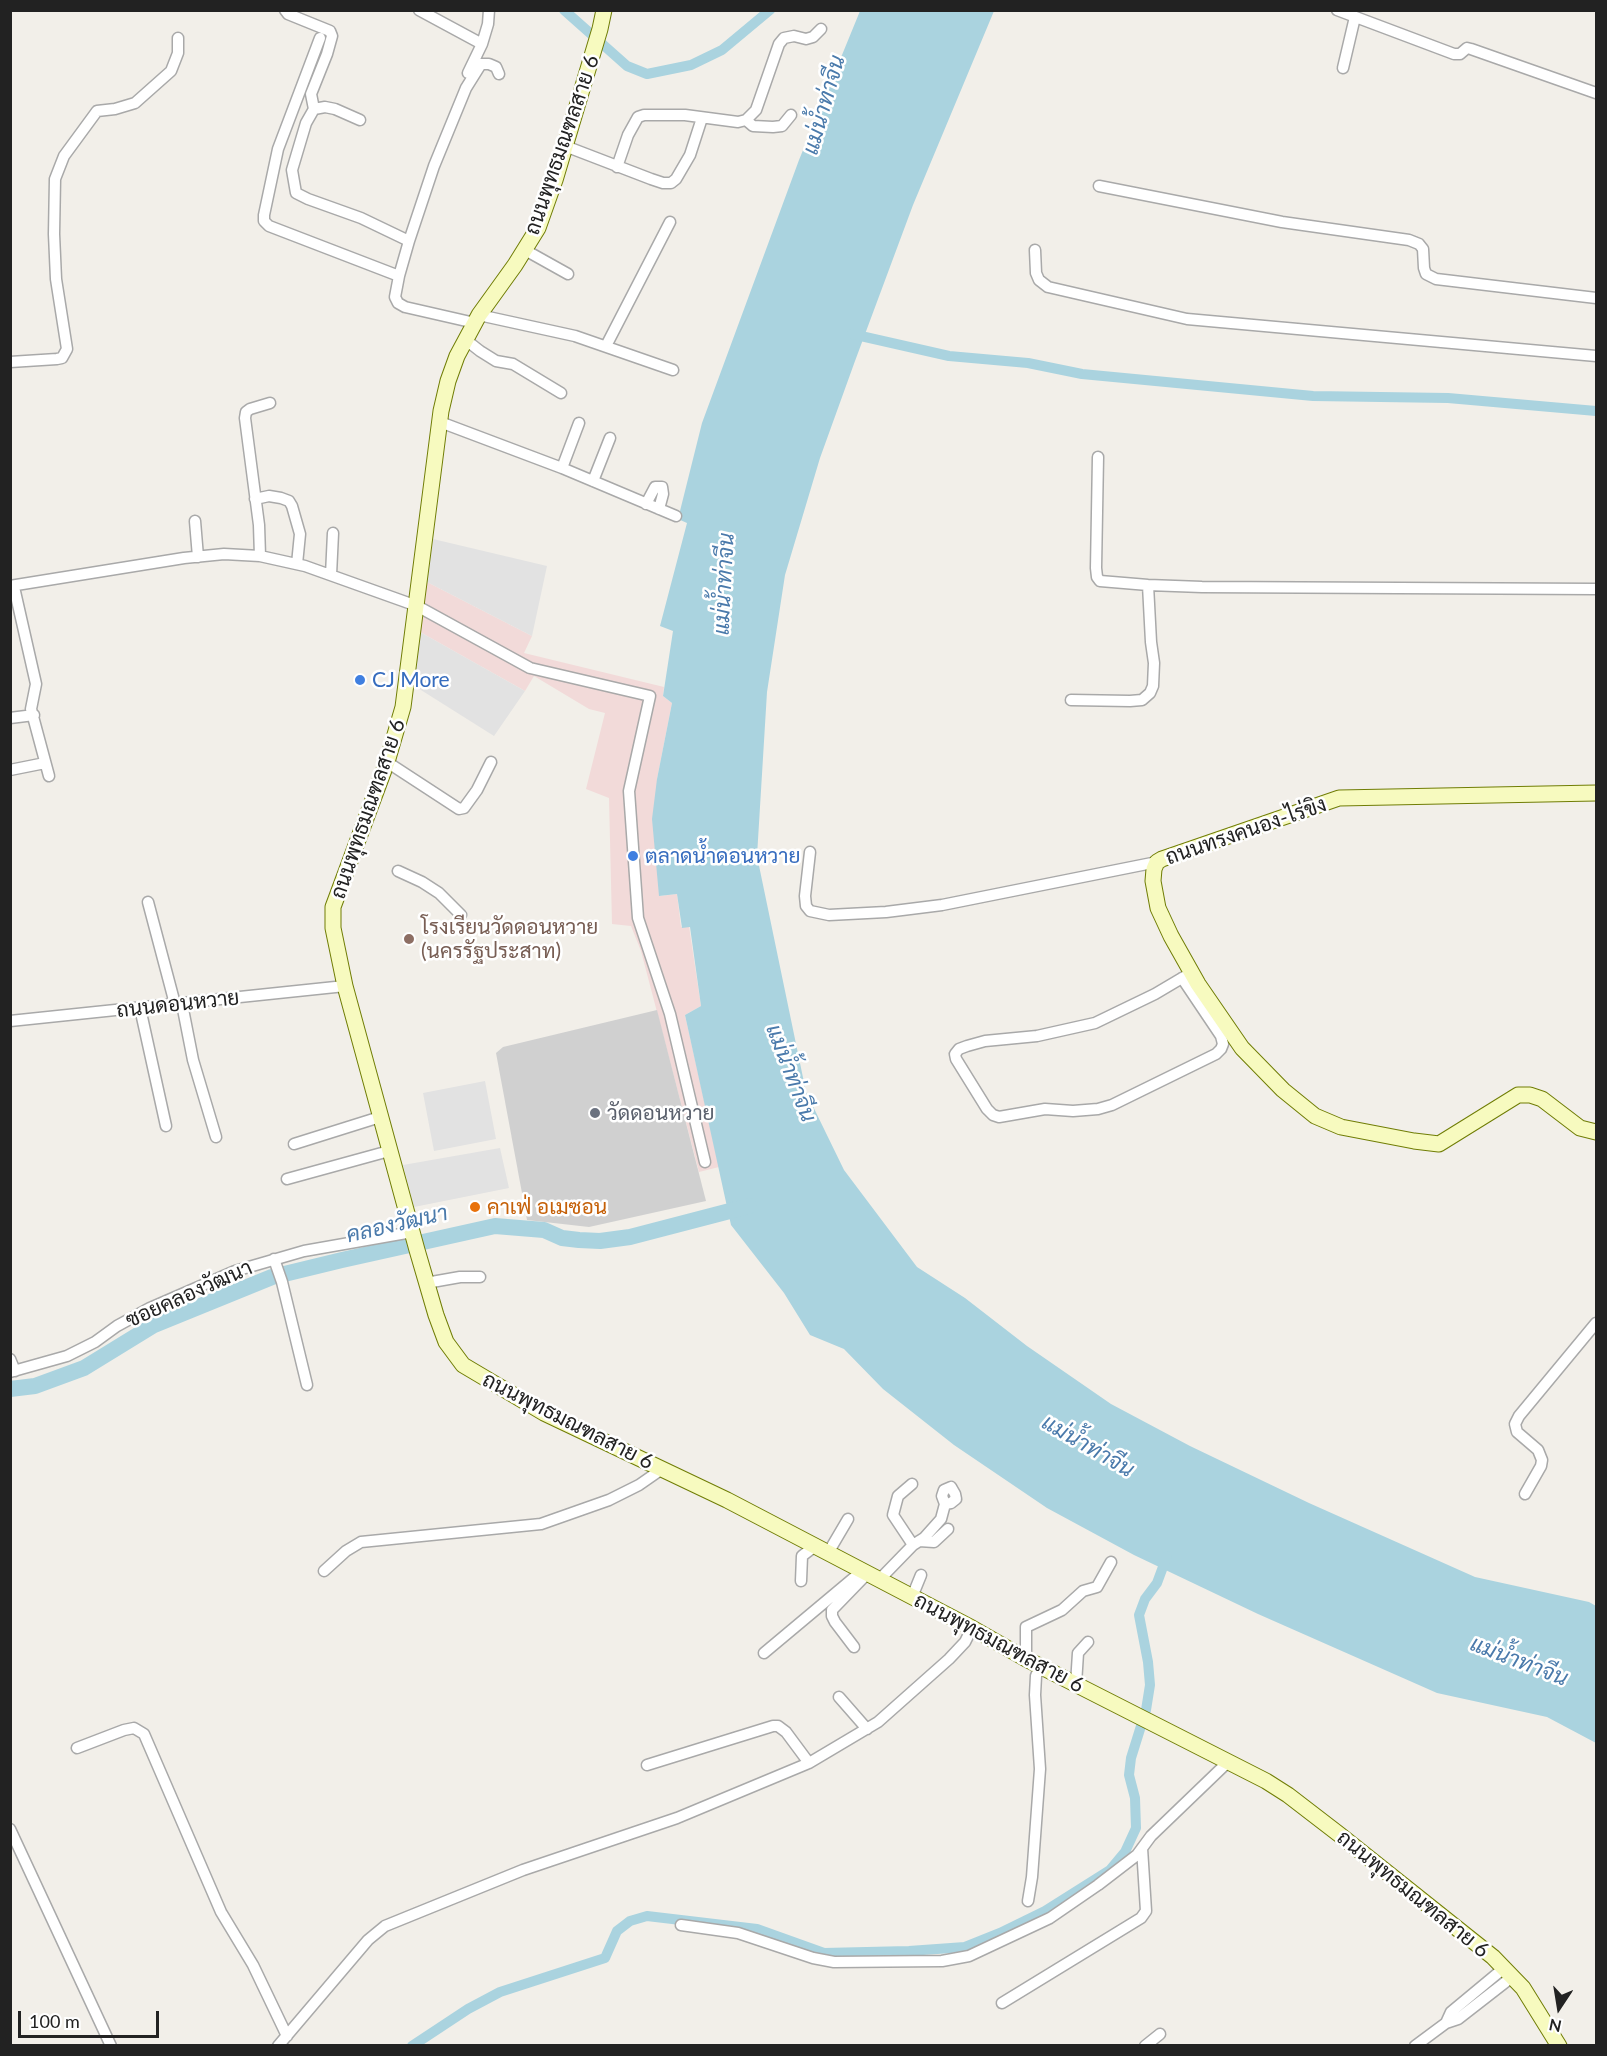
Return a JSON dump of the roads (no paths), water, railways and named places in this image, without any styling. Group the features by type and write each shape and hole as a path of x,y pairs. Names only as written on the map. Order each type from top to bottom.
{"main road":[{"name":"ถนนพุทธมณฑลสาย 6","path":"604,10 594,50 538,228 477,319 448,381 440,422 403,707 387,762 333,908 333,928 345,986 414,1241 435,1315 446,1342 463,1365 544,1413 773,1524 1033,1662 1266,1780 1290,1796 1508,1973 1522,1988 1559,2046"},
{"name":"ถนนทรงคนอง-ไร่ขิง","path":"1596,793 1340,798 1157,862 1153,881 1158,908 1187,976 1242,1048 1282,1090 1315,1116 1341,1127 1439,1144 1518,1095 1530,1095 1542,1099 1580,1128 1596,1132"}],"street":[{"path":"285,10 288,14 330,31 332,36 311,94 314,109 306,123 292,171 296,193 361,218 409,241"},
{"path":"419,10 482,44"},
{"path":"466,87 466,76 482,44 488,24 489,10"},
{"path":"1337,10 1454,54 1460,54 1467,48 1471,49 1596,93"},
{"path":"1343,68 1355,17"},
{"path":"617,167 628,135 638,117 673,115 738,122 746,120 756,110 779,44 784,38 813,37 820,29"},
{"path":"10,362 62,358 68,349 56,279 54,234 55,179 64,156 97,111 135,103 171,71 178,53 178,38"},
{"path":"320,38 278,149 264,221 269,226 399,276"},
{"path":"499,74 496,67 481,64 466,87 434,166 409,241 395,297 398,303 405,307 575,336 673,370"},
{"path":"314,109 325,107 335,109 360,120"},
{"path":"746,120 753,126 773,127 782,126 791,115"},
{"path":"564,146 663,183 671,183 690,154 702,118"},
{"path":"1099,186 1282,222 1409,240 1419,244 1423,249 1426,274 1436,279 1596,298"},
{"path":"606,346 670,222"},
{"path":"525,249 568,274"},
{"path":"1035,250 1036,273 1039,280 1048,287 1187,319 1596,356"},
{"path":"466,340 496,361 513,364 561,393"},
{"path":"260,556 259,525 244,418 250,409 270,403"},
{"path":"440,422 562,468 676,516"},
{"path":"562,468 579,423"},
{"path":"593,481 610,438"},
{"path":"1098,457 1095,568 1100,581 1148,585 1596,589"},
{"path":"646,504 655,487 662,487 663,494 659,509"},
{"path":"255,499 269,496 289,501 300,534 297,564"},
{"path":"195,521 198,557"},
{"path":"331,575 333,533"},
{"path":"49,776 32,704 36,684 12,587 198,557 224,554 260,556 297,564 417,606 530,668 650,696 629,790 638,918 670,1014 705,1162"},
{"path":"1071,700 1142,700 1150,693 1153,686 1154,663 1150,642 1148,585"},
{"path":"10,718 34,715"},
{"path":"387,762 459,809 464,808 477,790 491,762"},
{"path":"10,770 45,763"},
{"path":"810,852 805,896 807,906 810,911 829,915 942,906 1157,862"},
{"path":"398,871 439,893 461,915"},
{"path":"148,902 216,1137"},
{"path":"1187,976 1221,1036 1223,1044 1221,1049 1216,1054 1112,1105 1073,1111 1045,1109 999,1117 987,1109 956,1059 955,1054 959,1049 985,1041 1037,1036 1095,1023 1187,976"},
{"name":"ถนนดอนหวาย","path":"10,1021 345,986"},
{"path":"140,1008 166,1126"},
{"path":"294,1144 380,1117"},
{"path":"287,1179 389,1151"},
{"name":"ซอยคลองวัฒนา","path":"13,1372 67,1356 95,1342 117,1326 150,1308 214,1278 333,1244 414,1241"},
{"path":"274,1259 282,1282 307,1386"},
{"path":"426,1283 453,1277 480,1276"},
{"path":"1525,1494 1542,1460 1538,1450 1517,1432 1515,1424 1519,1416 1596,1323"},
{"path":"10,1359 13,1372"},
{"path":"324,1571 346,1551 361,1542 541,1524 609,1500 639,1485 662,1469"},
{"path":"912,1484 897,1496 893,1515 916,1543"},
{"path":"764,1653 916,1543 941,1519 945,1504"},
{"path":"801,1581 802,1556 822,1549 848,1519"},
{"path":"916,1543 934,1542 948,1529"},
{"path":"1028,1901 1032,1877 1040,1769 1035,1695 1036,1676 1026,1627 1062,1610 1078,1594 1096,1587 1112,1562"},
{"path":"854,1647 835,1622 832,1610 870,1575"},
{"path":"912,1597 921,1575"},
{"path":"278,2046 368,1940 385,1926 523,1870 677,1818 809,1763 878,1722 949,1659 965,1642 972,1628"},
{"path":"1076,1684 1078,1653 1088,1642"},
{"path":"839,1697 867,1729"},
{"path":"647,1765 773,1726 778,1726 786,1732 809,1763"},
{"path":"77,1748 124,1730 134,1728 144,1734 149,1741 221,1912 253,1965 287,2036"},
{"path":"681,1925 738,1933 813,1958 834,1962 942,1961 969,1956 1050,1918 1098,1885 1137,1855 1151,1836 1229,1761"},
{"path":"10,1829 111,2046"},
{"path":"1002,2003 1142,1918 1146,1911 1142,1848"},
{"path":"1415,2046 1446,2023 1458,2019 1508,1973"},
{"path":"1145,2046 1160,2034"}],"water":[{"name":"แม่น้ำท่าจีน","path":"860,11 994,11 913,205 855,361 820,458 785,575 767,692 757,856 806,1092 844,1170 917,1267 965,1298 1027,1346 1111,1404 1190,1446 1309,1503 1475,1577 1589,1602 1596,1606 1596,1743 1547,1717 1437,1693 1258,1614 1134,1555 1047,1508 954,1445 883,1389 844,1349 810,1335 784,1293 731,1225 685,1015 701,1006 690,927 682,928 677,894 659,896 652,819 657,779 672,703 663,696 673,631 660,626 687,523 678,519 702,423 799,160"}],"waterway":[{"path":"564,10 627,66 647,74 691,65 722,50 770,10"},
{"path":"852,334 949,356 1028,363 1082,374 1313,396 1448,398 1596,411"},
{"name":"คลองวัฒนา","path":"10,1389 35,1386 84,1368 154,1325 272,1277 495,1226 544,1230 562,1238 600,1241 630,1237 749,1206"},
{"path":"412,2046 468,2009 500,1992 605,1958 617,1931 630,1921 647,1916 757,1929 824,1953 965,1947 1045,1911 1110,1870 1125,1852 1136,1828 1135,1798 1129,1775 1131,1758 1146,1710 1150,1685 1139,1615 1145,1599 1157,1583 1167,1556"}],"place":[{"name":"CJ More","path":"360,680"},
{"name":"ตลาดน้ำดอนหวาย","path":"633,856"},
{"name":"โรงเรียนวัดดอนหวาย (นครรัฐประสาท)","path":"409,939"},
{"name":"วัดดอนหวาย","path":"595,1113"},
{"name":"คาเฟ่ อเมซอน","path":"475,1207"}]}
